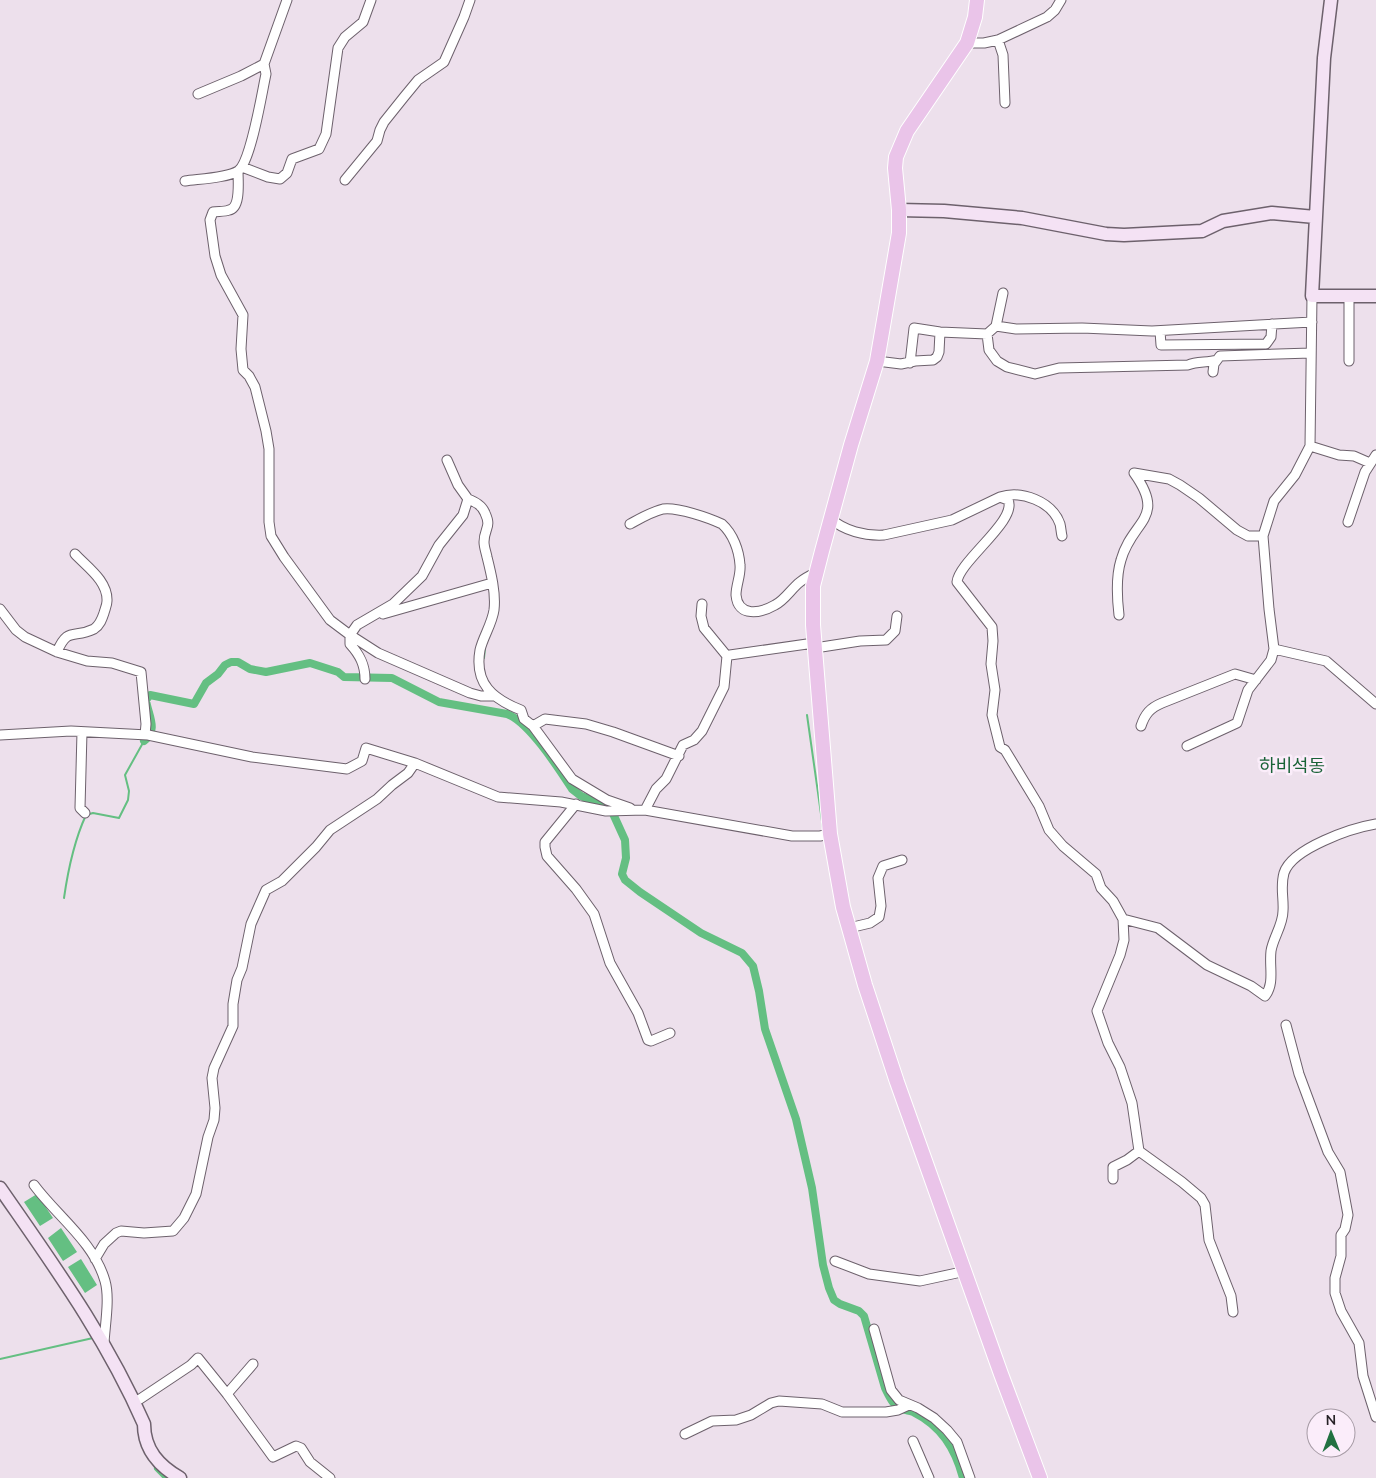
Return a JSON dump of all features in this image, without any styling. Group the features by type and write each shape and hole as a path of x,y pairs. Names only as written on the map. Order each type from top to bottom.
{"main road":[{"path":"977,0 975,17 967,43 907,132 898,149 895,168 900,210 899,233 877,361 830,518 813,586 814,646 830,834 843,907 865,985 894,1073 1040,1478"}],"street":[{"path":"287,0 264,64 266,74 252,143 240,169 235,207 230,210 212,212 210,220 211,235 221,275 243,315 241,349 243,370 255,387 269,449 269,522 271,536 330,620 350,635 378,653 470,694 494,696"},
{"path":"185,181 226,175 240,169 280,179 287,173 292,159 319,149 326,134 338,48 346,37 363,22 371,0"},
{"path":"345,180 378,141 384,122 418,80 444,62 470,0"},
{"path":"967,43 984,44 998,40 1047,17 1055,10 1061,0"},
{"path":"1187,746 1237,723 1244,699 1271,660 1274,649 1263,536 1274,501 1295,475 1310,446 1315,217 1324,58 1331,0"},
{"path":"998,40 1003,55 1005,103"},
{"path":"198,94 264,64"},
{"path":"900,210 944,211 1022,218 1106,234 1124,235 1202,231 1223,221 1272,213 1315,217"},
{"path":"910,363 914,328 940,332 986,334 996,326 1003,293"},
{"path":"1312,296 1376,296"},
{"path":"1349,296 1349,361"},
{"path":"996,326 1016,329 1082,328 1160,331 1312,322"},
{"path":"1160,331 1161,346 1266,344 1271,337 1272,324"},
{"path":"1219,327 1219,345"},
{"path":"877,361 901,364 933,360 939,352 940,332"},
{"path":"986,334 989,350 997,362 1007,367 1035,374 1059,368 1188,365 1194,362 1217,360"},
{"path":"1213,372 1214,364 1220,356 1311,354"},
{"path":"1310,446 1338,455 1354,456 1370,463"},
{"path":"1348,522 1365,472 1376,455"},
{"path":"447,460 458,485 468,499 476,502 483,508 489,525 484,540 492,583 494,612 480,651 481,677 486,689 494,696 508,706 520,710 524,719 532,726 572,779 607,800 640,810 792,836 830,834"},
{"path":"1119,615 1120,562 1148,508 1146,492 1134,473 1169,479 1192,494 1237,530 1248,536 1263,536"},
{"path":"830,518 836,524 855,532 873,536 884,535 952,520 1000,498 1018,494 1047,507 1060,523 1062,536"},
{"path":"1000,498 1008,500 1010,509 957,579 957,582 992,627 991,664 995,690 992,715 1000,747 1005,750 1039,806 1049,830 1063,846 1096,874 1101,888 1113,900 1123,919 1124,940 1120,956 1097,1012 1108,1043 1120,1067 1132,1103 1139,1150 1201,1198 1204,1205 1209,1240 1231,1296 1233,1312"},
{"path":"365,676 359,654 350,644 350,635 357,625 393,604 422,576 439,545 463,515 468,499"},
{"path":"630,524 650,513 666,509 681,511 722,524 734,542 739,556 741,568 736,596 739,605 747,612 756,613 777,604 801,581 817,572"},
{"path":"57,652 63,639 68,635 94,628 102,621 108,600 104,587 94,571 85,565 75,554"},
{"path":"370,617 492,583"},
{"path":"640,810 666,779 683,745 694,740 702,731 724,686 727,656 704,628 701,616 702,604"},
{"path":"0,609 16,630 25,638 57,652 87,660 112,663 141,672 148,735"},
{"path":"727,656 730,654 886,640 895,631 897,616"},
{"path":"1274,649 1326,662 1376,704"},
{"path":"1141,726 1144,716 1153,707 1162,703 1235,674 1256,680"},
{"path":"532,726 545,719 586,724 679,756"},
{"path":"0,735 70,730 148,735 252,757 347,769 362,761 366,748 415,763 498,797 576,804 606,811 640,810"},
{"path":"82,732 80,808 85,813"},
{"path":"95,1259 104,1244 121,1231 144,1233 173,1231 184,1218 196,1194 208,1137 214,1120 215,1108 212,1078 214,1068 233,1026 237,980 242,968 251,924 266,890 282,881 330,830 377,799 408,773 415,763"},
{"path":"576,804 548,838 545,846 547,856 576,888 594,914 610,962 638,1013 648,1040 651,1041 670,1033"},
{"path":"1123,919 1158,928 1207,965 1251,986 1265,996 1271,978 1271,951 1283,912 1281,894 1284,872 1299,854 1362,826 1376,824"},
{"path":"849,928 870,923 879,917 881,906 878,878 883,866 902,860"},
{"path":"1286,1025 1299,1074 1328,1152 1340,1172 1348,1215 1341,1235 1341,1256 1335,1278 1335,1293 1341,1311 1359,1343 1363,1376 1376,1417"},
{"path":"1113,1179 1113,1167 1127,1160 1139,1150"},
{"path":"34,1184 44,1199 87,1245 105,1281 107,1293 104,1344"},
{"path":"0,1188 78,1300 104,1344 144,1424 144,1435 150,1452 160,1464 180,1478"},
{"path":"835,1261 869,1274 920,1280 966,1271"},
{"path":"874,1329 891,1390 904,1407"},
{"path":"134,1401 140,1399 191,1365 198,1358 273,1457 296,1446 301,1448 310,1462 330,1478"},
{"path":"227,1394 253,1364"},
{"path":"685,1434 712,1421 736,1420 751,1415 771,1403 779,1401 822,1404 842,1412 904,1407 918,1408 934,1418 957,1442 970,1478"},
{"path":"913,1441 929,1478"}],"shaded area":[{"path":"37,1194 53,1218 40,1226 24,1202"},
{"path":"61,1228 77,1252 63,1261 48,1238"},
{"path":"81,1259 97,1285 85,1293 68,1267"}],"waterway":[{"path":"484,658 485,648"},
{"path":"144,741 151,732 152,727 146,700 150,695 194,704 206,683 218,674 225,665 231,662 238,662 250,669 266,672 310,663 338,672 344,677 392,678 439,702 507,714 525,726 543,747 572,789 581,796 610,807 625,840 626,858 622,874 625,880 701,933 742,953 753,966 765,1029 796,1119 812,1188 823,1265 829,1288 834,1300 859,1311 864,1316 885,1388 896,1406 903,1410 912,1411 939,1431 956,1457 963,1478"},
{"path":"507,714 508,707"},
{"path":"807,715 823,828"},
{"path":"64,898 72,856 86,815 93,813 119,818 128,800 129,791 125,775 144,741"},
{"path":"0,1359 93,1338"},
{"path":"158,1468 168,1478"}],"district":[{"name":"하비석동","path":"1292,766"}]}
